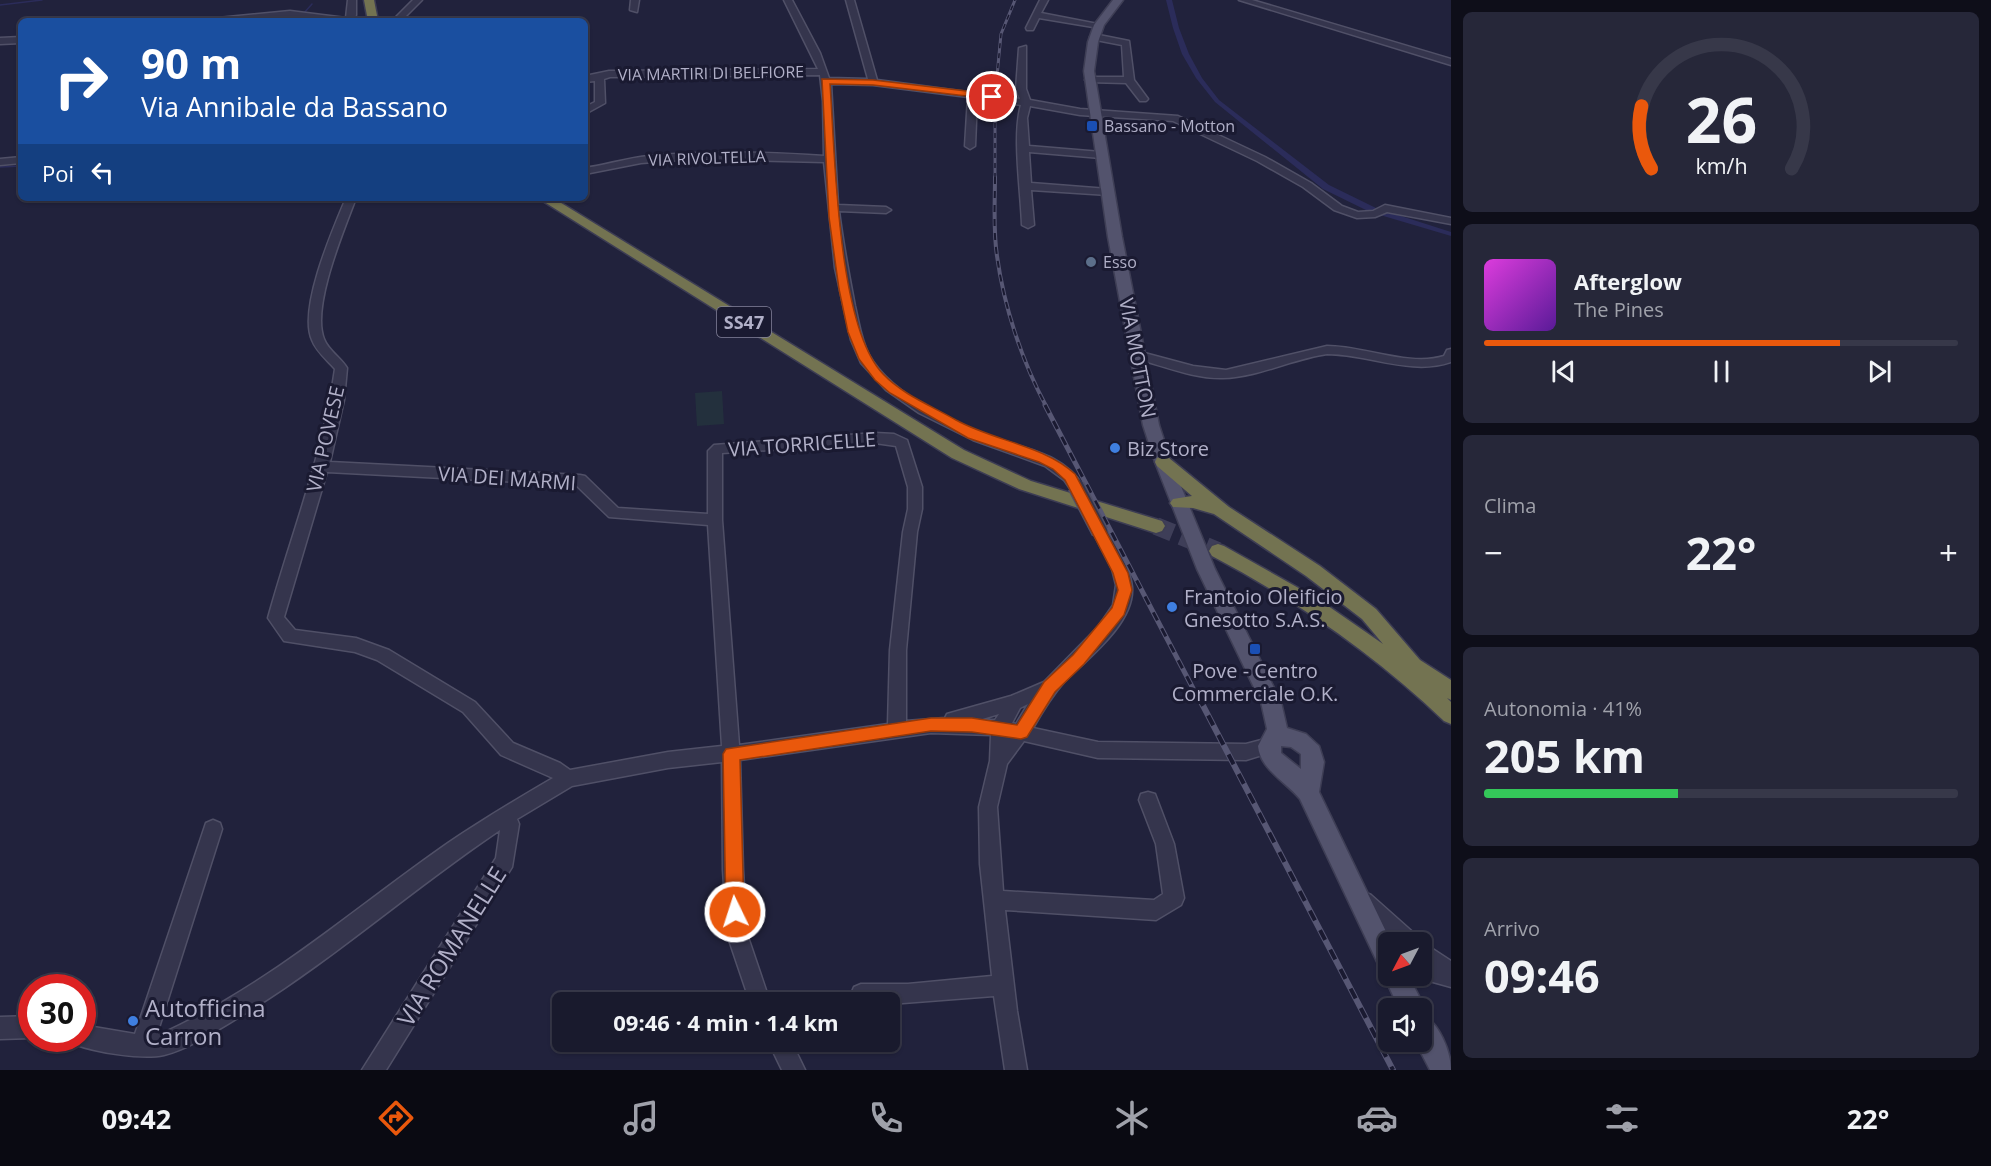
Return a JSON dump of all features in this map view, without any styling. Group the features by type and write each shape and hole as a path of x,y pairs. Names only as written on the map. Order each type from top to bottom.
{"highway":[{"path":"364,0 367,18"},
{"path":"369,0 372,18"},
{"name":"SS47","path":"549,201 666,270"},
{"name":"SS47","path":"560,201 975,463 1040,490 1159,522"},
{"path":"1163,462 1222,512 1313,571 1369,614 1414,664 1451,698"},
{"path":"1179,503 1203,503 1222,512"},
{"path":"1451,691 1366,626 1305,586 1220,546 1327,613 1395,664 1451,715"}],"main road":[{"name":"VIA MOTTON","path":"1118,0 1096,31 1089,71 1101,155 1151,425 1163,462 1206,569 1275,716 1281,752"},
{"path":"1281,752 1309,749 1313,759 1308,779 1308,792"},
{"path":"1281,752 1303,773 1312,768"},
{"path":"1281,752 1308,792 1378,940"},
{"path":"1432,1047 1444,1070"}],"street":[{"path":"350,18 352,0"},
{"path":"399,18 418,0"},
{"path":"788,0 824,77 834,208 844,289 853,332 865,359 887,384 918,405 973,435 1058,466 1076,486 1120,573 1125,590 1119,611 1079,660 1050,687 999,761"},
{"path":"850,0 873,82"},
{"path":"1030,28 1044,0"},
{"path":"1243,0 1451,62"},
{"path":"249,18 290,14 324,18"},
{"path":"1036,15 1096,31 1126,43 1129,80 1143,99"},
{"path":"0,41 18,40"},
{"path":"1023,48 1021,89 1026,104 1022,118 1024,186 1028,225"},
{"name":"VIA MARTIRI DI BELFIORE","path":"588,79 609,74 824,77 996,97 1026,104 1095,113"},
{"path":"588,109 600,103 599,78"},
{"path":"1090,80 1129,80"},
{"path":"970,146 973,94"},
{"path":"1095,113 1175,118 1261,159 1307,185 1338,208 1357,215 1378,211 1451,222"},
{"path":"1023,149 1101,155"},
{"name":"VIA RIVOLTELLA","path":"588,170 629,162 737,154 830,159"},
{"path":"0,162 18,160"},
{"path":"1024,186 1108,192"},
{"name":"VIA POVESE","path":"350,201 318,295 315,314 317,338 341,368 338,405 276,618 290,636 356,645 383,655 469,707 507,749 554,769 568,779"},
{"path":"834,208 886,210"},
{"path":"1137,355 1224,374 1323,351 1359,352 1430,363 1442,362 1450,358 1451,353"},
{"name":"VIA TORRICELLE","path":"757,992 737,934 733,870 731,754 715,520 713,456 719,448 875,438 902,443 915,487 915,509 910,532 898,650 897,729"},
{"name":"VIA DEI MARMI","path":"322,466 580,480 614,513 715,520"},
{"path":"96,1038 142,1046 164,1044 210,1023 270,987 454,850 505,816 568,779 668,760 731,754 931,724 1014,703 1050,687"},
{"path":"1014,703 1000,728 999,761 988,807 993,900 1016,1070"},
{"path":"931,724 1000,728 1098,750 1281,752"},
{"path":"993,900 1156,910 1174,898 1165,844 1148,800"},
{"name":"VIA ROMANELLE","path":"373,1070 505,861 510,825 505,816"},
{"path":"142,1046 213,829"},
{"path":"1354,893 1398,932"},
{"path":"1432,960 1451,976"},
{"path":"1432,965 1451,976"},
{"path":"1432,972 1451,976"},
{"path":"900,994 1003,985"},
{"path":"0,1028 18,1027"},
{"path":"785,1052 794,1070"}],"shaded area":[{"path":"722,391 724,424 697,426 695,393"}],"waterway":[{"path":"0,5 42,0"},
{"path":"1169,0 1180,41 1186,54 1199,78 1217,101 1326,187 1373,210 1451,234"},
{"path":"304,13 312,4"},
{"path":"0,167 18,166"}],"tunnel":[{"path":"1156,526 1218,551"}],"railway":[{"path":"1015,0 1001,34 995,97 996,246 1009,314 1022,352 1046,406"},
{"path":"1045,405 1198,698"},
{"path":"1198,696 1393,1070"}],"place":[{"name":"Bassano - Motton","path":"1092,126"},
{"name":"Esso","path":"1091,262"},
{"name":"Biz Store","path":"1115,448"},
{"name":"Frantoio Oleificio Gnesotto S.A.S.","path":"1172,607"},
{"name":"Pove - Centro Commerciale O.K.","path":"1255,649"},
{"name":"Autofficina Carron","path":"133,1021"}],"route":[{"path":"735,912 731,754 931,724 972,725 1021,732 1050,687 1079,660 1119,611 1125,590 1120,573 1070,478 1058,466 1020,450 973,435 946,422 894,390 879,377 865,359 853,332 844,289 834,217 825,81 873,82 992,97"}]}
